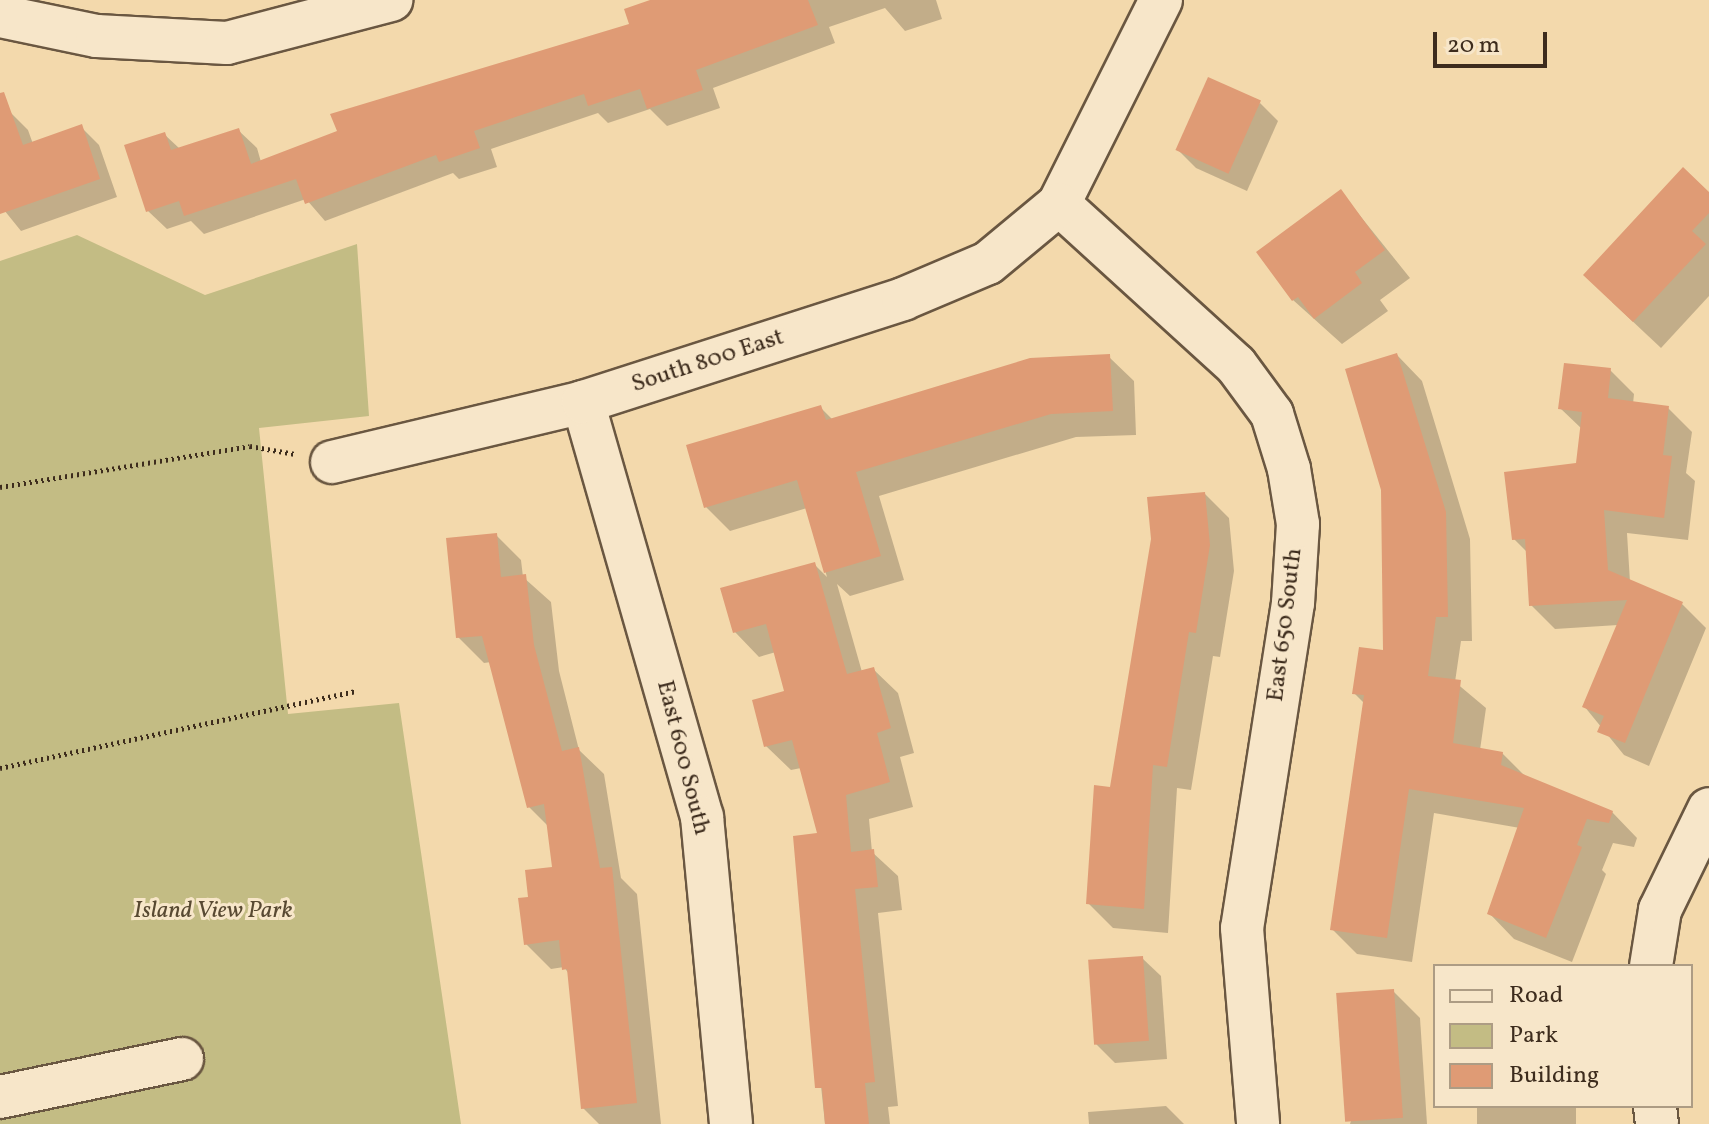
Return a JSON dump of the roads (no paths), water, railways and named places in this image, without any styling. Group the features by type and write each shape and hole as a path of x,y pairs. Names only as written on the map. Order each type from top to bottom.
{"street":[{"path":"0,16 97,36 227,43 391,0"},
{"path":"1059,204 1161,0"},
{"name":"South 800 East","path":"332,462 583,402 903,299 988,263 1059,204"},
{"name":"East 650 South","path":"1059,204 1236,365 1272,414 1289,469 1298,524 1293,603 1242,928 1258,1124"},
{"name":"East 600 South","path":"583,402 702,817 731,1124"},
{"path":"1651,964 1660,910 1709,809"},
{"path":"0,1097 182,1059"}],"park label":[{"name":"Island View Park","path":"213,912"}]}
